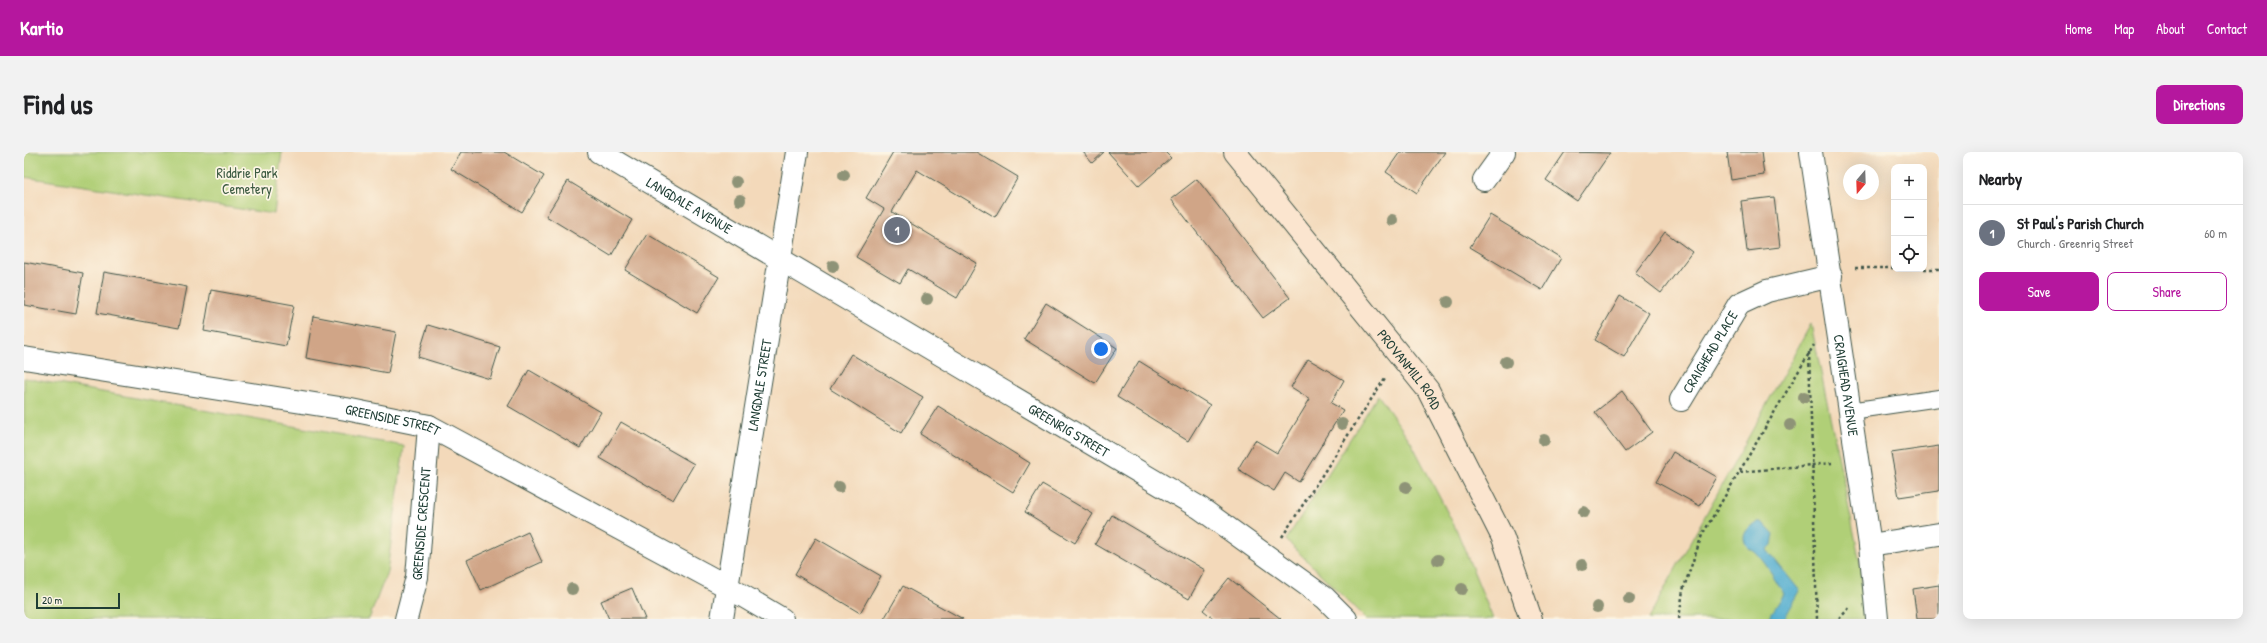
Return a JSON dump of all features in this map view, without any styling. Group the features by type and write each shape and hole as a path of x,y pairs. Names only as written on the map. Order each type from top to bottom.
{"main road":[{"name":"PROVANMILL ROAD","path":"1236,152 1428,390 1503,538 1531,619"}],"street":[{"name":"LANGDALE AVENUE","path":"599,152 780,258"},
{"name":"LANGDALE STREET","path":"722,619 726,586 797,152"},
{"path":"1484,180 1504,152"},
{"name":"CRAIGHEAD AVENUE","path":"1811,152 1831,276 1870,545 1877,619"},
{"name":"GREENRIG STREET","path":"780,258 1200,508 1325,598 1346,619"},
{"name":"CRAIGHEAD PLACE","path":"1681,400 1739,304 1767,292 1831,276"},
{"name":"GREENSIDE STREET","path":"24,358 346,409 429,426 726,586 782,619"},
{"name":"GREENSIDE CRESCENT","path":"406,619 417,578 429,426"},
{"path":"1870,545 1939,534"}],"lane":[{"path":"1850,411 1939,398"}],"path":[{"path":"1831,276 1858,266 1891,268"},
{"path":"1927,269 1939,269"},
{"path":"1679,619 1683,590 1702,535 1809,351 1822,334 1838,331"},
{"path":"1809,351 1814,465 1817,619"},
{"path":"1269,557 1400,355"},
{"path":"1739,472 1857,460"}],"green space":[{"name":"Riddrie Park Cemetery","path":"24,152 282,152 274,214 24,177"},
{"path":"1811,324 1860,562 1865,619 1648,619"},
{"path":"24,378 404,446 387,572 369,619 24,619"},
{"path":"1378,395 1411,442 1457,531 1493,619 1366,619 1286,540"}],"water":[{"path":"1762,522 1774,535 1772,545 1767,550 1800,591 1784,619 1768,619 1784,594 1763,561 1748,547 1745,542 1744,537 1747,530 1750,527"}],"building":[{"path":"461,152 504,152 544,176 522,212 451,169"},
{"path":"893,152 976,152 1018,177 995,217 917,170 892,212 977,263 957,298 908,269 900,283 856,257 884,209 866,198"},
{"path":"1083,152 1104,152 1092,163"},
{"path":"1108,152 1165,152 1171,158 1139,186"},
{"path":"1400,152 1445,152 1417,193 1386,172"},
{"path":"1565,152 1610,153 1577,201 1546,180"},
{"path":"1727,152 1761,152 1764,175 1731,180"},
{"path":"1197,179 1290,298 1263,318 1171,199"},
{"path":"568,181 632,220 611,256 546,216"},
{"path":"1774,197 1780,247 1747,251 1741,201"},
{"path":"1490,215 1561,258 1542,290 1470,247"},
{"path":"1665,232 1692,252 1661,293 1635,273"},
{"path":"647,234 719,277 697,313 625,270"},
{"path":"24,262 83,273 76,314 24,305"},
{"path":"104,272 187,287 179,328 97,313"},
{"path":"211,290 294,305 286,346 204,331"},
{"path":"1620,296 1649,313 1624,357 1595,340"},
{"path":"1046,303 1117,348 1095,383 1024,339"},
{"path":"313,316 396,332 388,373 306,358"},
{"path":"428,325 500,347 490,379 418,357"},
{"path":"851,354 923,397 901,433 830,389"},
{"path":"1308,359 1344,380 1331,403 1343,410 1299,482 1285,473 1274,491 1238,469 1255,440 1277,453 1310,399 1291,387"},
{"path":"1139,361 1210,405 1188,441 1117,397"},
{"path":"529,370 601,412 580,448 508,406"},
{"path":"1622,391 1652,432 1625,452 1595,412"},
{"path":"938,406 1030,463 1013,492 920,434"},
{"path":"621,422 694,464 673,500 600,458"},
{"path":"1939,446 1939,491 1899,497 1891,453"},
{"path":"1673,452 1717,477 1700,506 1656,482"},
{"path":"1042,484 1093,514 1075,543 1025,512"},
{"path":"1112,515 1205,570 1189,599 1095,544"},
{"path":"528,532 542,562 481,590 467,560"},
{"path":"816,538 881,576 860,613 795,574"},
{"path":"1229,578 1281,619 1214,619 1203,610"},
{"path":"1939,585 1939,619 1917,619 1913,589"},
{"path":"903,586 963,619 884,619"},
{"path":"632,588 645,619 609,619 601,601"}],"place":[{"name":"St Paul's Parish Church","path":"897,230"}]}
